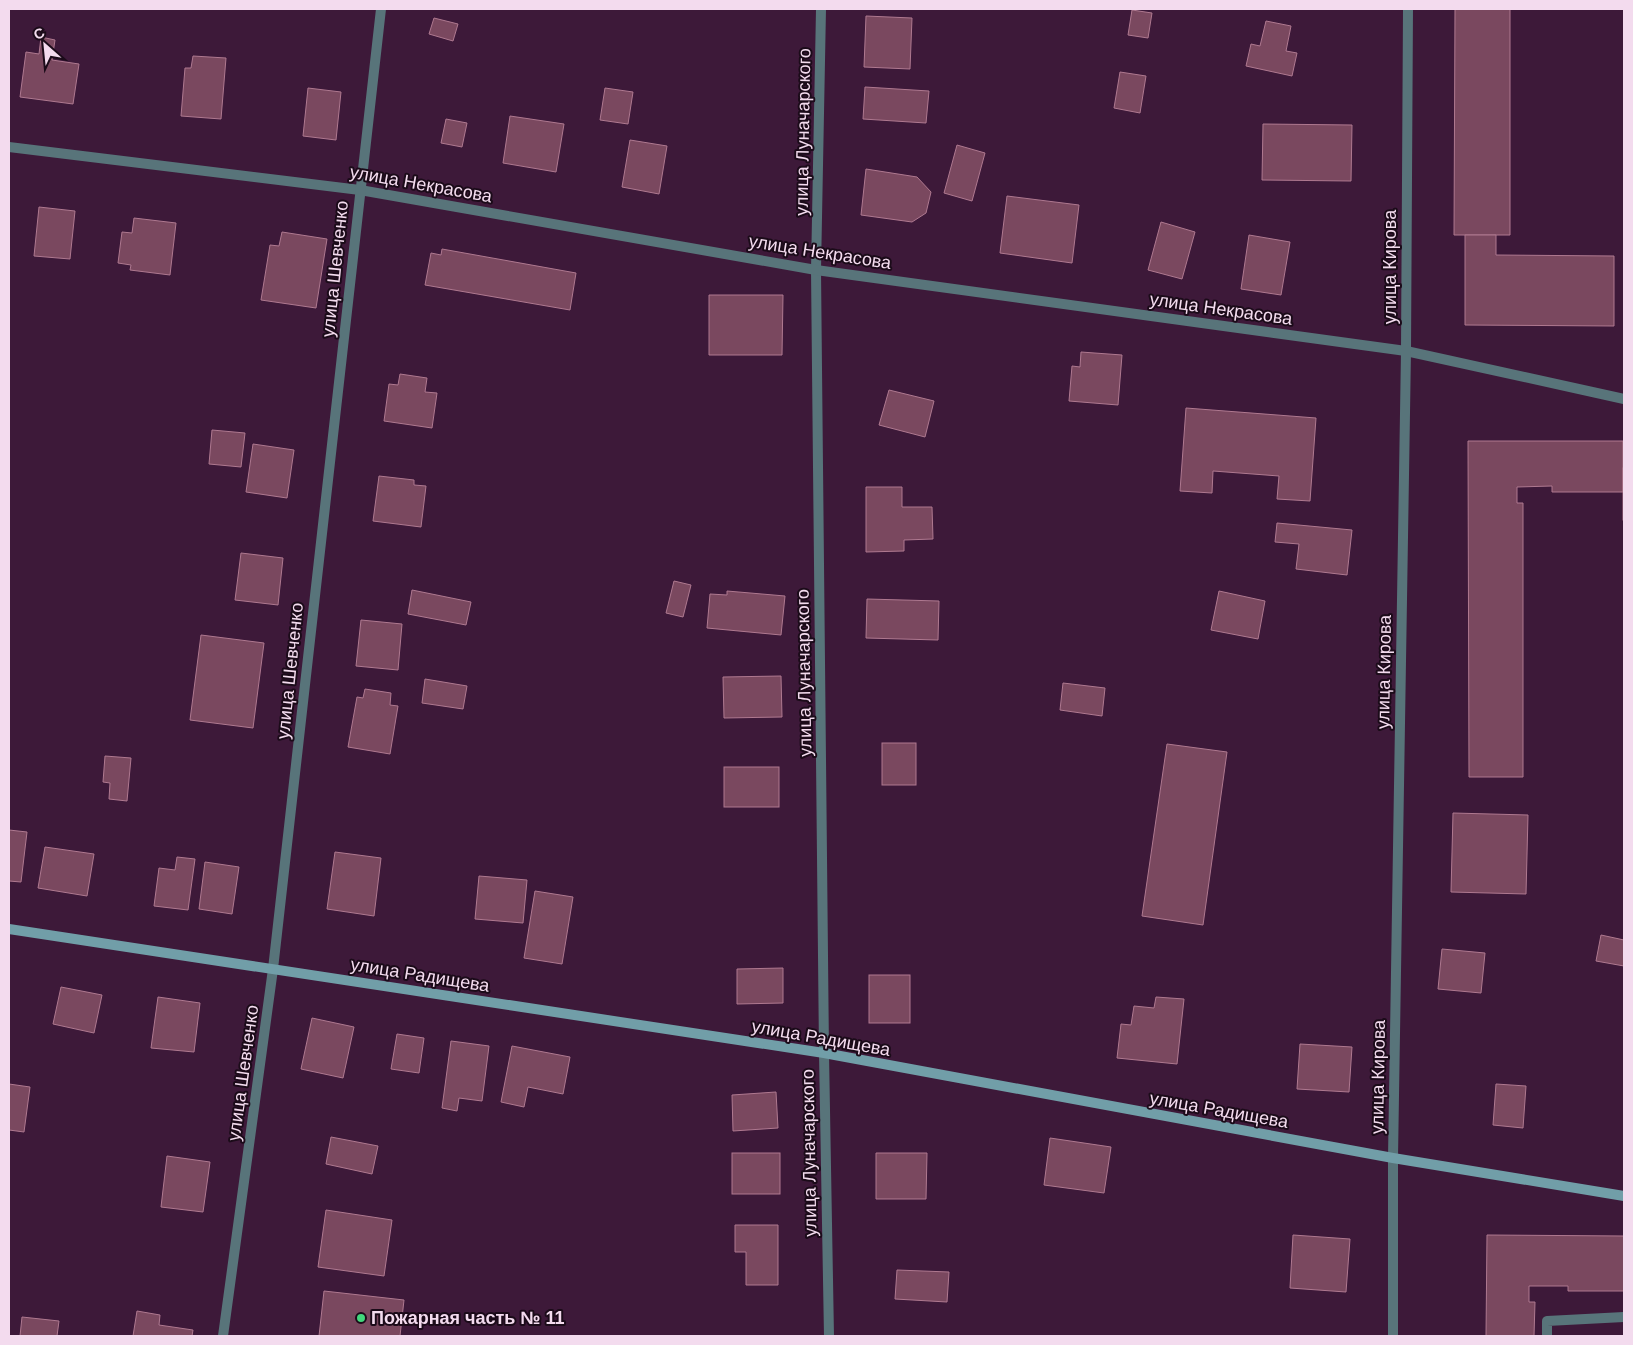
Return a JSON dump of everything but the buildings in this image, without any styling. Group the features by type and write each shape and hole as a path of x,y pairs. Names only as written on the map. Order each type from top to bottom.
{"main road":[{"name":"улица Радищева","path":"9,929 824,1054 1393,1158 1624,1196"}],"street":[{"name":"улица Шевченко","path":"223,1336 273,969 381,9"},
{"name":"улица Луначарского","path":"822,9 816,270 824,1054 829,1336"},
{"name":"улица Кирова","path":"1393,1336 1393,1158 1406,351 1408,9"},
{"name":"улица Некрасова","path":"9,147 360,190 816,270 1406,351 1624,399"},
{"path":"1547,1336 1547,1320 1624,1317"}],"place":[{"name":"Пожарная часть № 11","path":"361,1318"}]}
